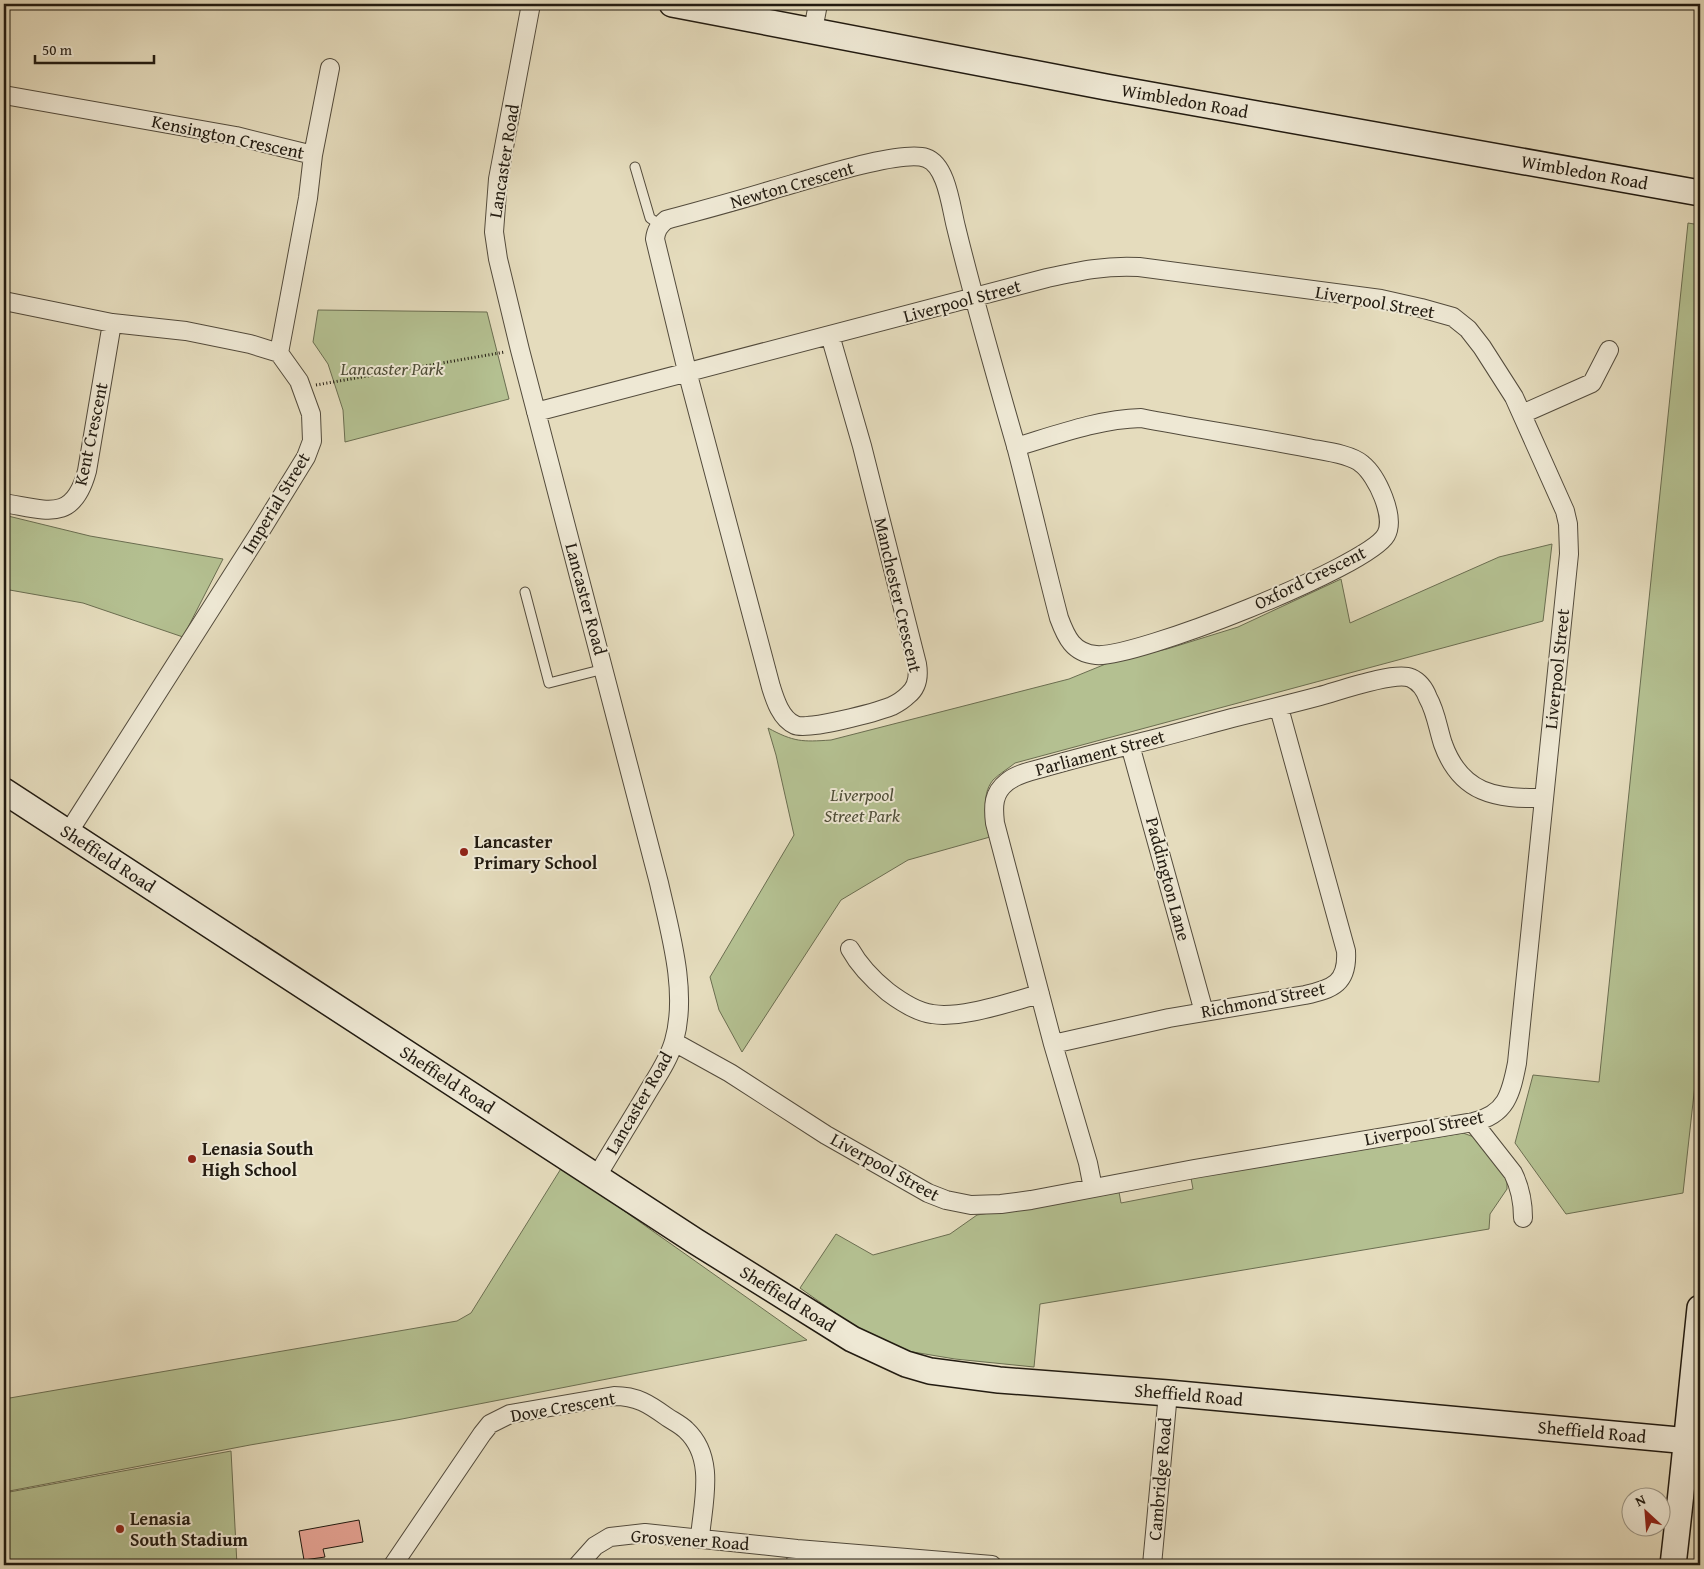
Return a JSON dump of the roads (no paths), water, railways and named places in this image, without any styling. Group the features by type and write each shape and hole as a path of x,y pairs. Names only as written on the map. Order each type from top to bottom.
{"street":[{"name":"Lancaster Road","path":"531,4 498,179 494,232 498,259 536,412 657,874 674,948 678,992 678,1012 674,1042 660,1072 597,1176"},
{"name":"Wimbledon Road","path":"672,4 1106,87 1700,193"},
{"path":"813,30 818,4"},
{"path":"313,155 330,68"},
{"name":"Kensington Crescent","path":"4,95 236,136 313,155 306,206 279,353"},
{"name":"Newton Crescent","path":"660,225 666,220 822,176 894,158 923,157 932,160 938,166 943,176 974,298"},
{"path":"660,225 655,239 687,372"},
{"name":"Liverpool Street","path":"536,412 1048,278 1095,268 1116,266 1372,298 1453,317 1468,329 1509,389 1565,511 1569,530 1568,554 1514,1076 1506,1102 1499,1110 1482,1120 1472,1122 1401,1133 1031,1200 971,1205 946,1200 928,1193 826,1135 730,1072 674,1042"},
{"name":"Oxford Crescent","path":"974,298 1016,447 1064,630 1069,642 1076,649 1086,654 1098,656 1113,654 1146,646 1213,623 1328,573 1360,556 1380,543 1386,535 1390,524 1385,500 1370,472 1356,460 1329,452 1141,418 1124,418 1104,422 1016,447"},
{"path":"4,301 112,323 186,331 250,344 279,353"},
{"name":"Kent Crescent","path":"4,502 48,510 64,507 75,499 82,487 87,471 112,323"},
{"name":"Manchester Crescent","path":"687,372 776,701 787,720 795,726 821,725 891,706 909,694 916,686 918,675 917,664 871,480 830,335"},
{"path":"1522,414 1592,383 1609,350"},
{"name":"Imperial Street","path":"68,833 306,457 312,441 311,414 302,387 279,353"},
{"name":"Parliament Street","path":"1093,1188 1088,1163 1053,1044 995,822 993,806 997,794 1006,782 1018,775 1092,753 1279,708 1388,678 1400,677 1411,678 1420,684 1432,706 1447,755 1463,778 1473,786 1503,797 1543,798"},
{"name":"Richmond Street","path":"1053,1044 1169,1018 1325,991 1338,983 1346,966 1346,951 1279,708"},
{"name":"Paddington Lane","path":"1130,745 1204,1012"},
{"name":"Sheffield Road","path":"4,791 695,1241 852,1339 906,1364 930,1371 999,1380 1168,1393 1694,1442"},
{"path":"850,949 870,978 892,995 914,1008 931,1014 969,1012 1040,994"},
{"path":"1472,1122 1513,1173 1518,1183 1523,1206 1523,1218"},
{"path":"1673,1565 1694,1442 1689,1412 1700,1308"},
{"name":"Cambridge Road","path":"1152,1565 1168,1393"},
{"name":"Dove Crescent","path":"393,1565 490,1424 510,1414 614,1396 628,1396 652,1406 686,1430 695,1440 704,1456 706,1468 700,1538"},
{"name":"Grosvener Road","path":"578,1565 595,1546 610,1537 645,1533 700,1538 796,1557 992,1565"}],"lane":[{"path":"635,167 650,218 660,225"},
{"path":"525,592 549,683 604,669"}],"place":[{"name":"Lancaster Primary School","path":"464,852"},
{"name":"Lenasia South High School","path":"192,1159"},
{"name":"Lenasia South Stadium","path":"120,1529"}],"park label":[{"name":"Lancaster Park","path":"392,369"},
{"name":"Liverpool Street Park","path":"862,805"}]}
